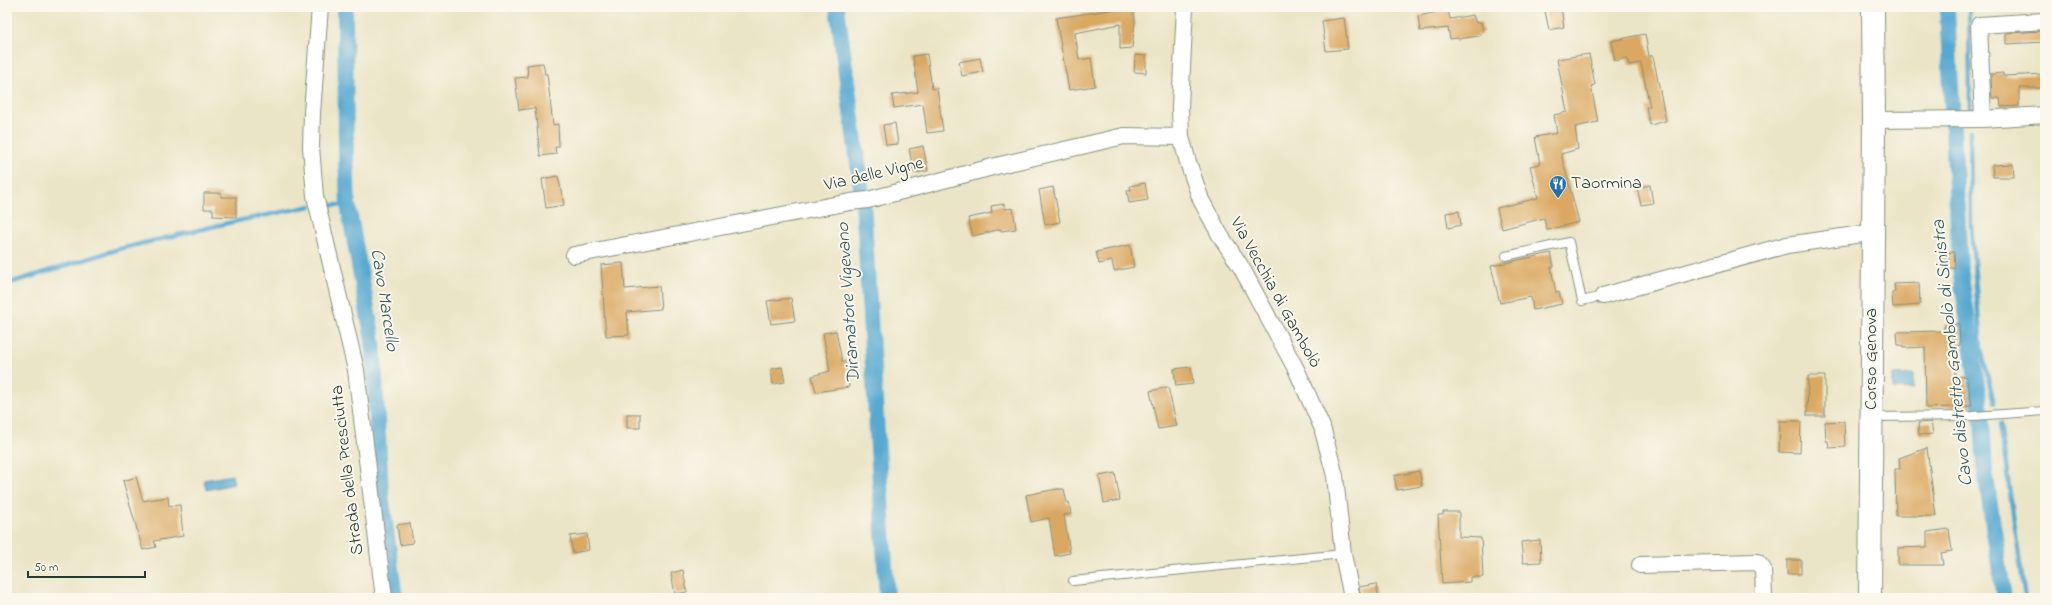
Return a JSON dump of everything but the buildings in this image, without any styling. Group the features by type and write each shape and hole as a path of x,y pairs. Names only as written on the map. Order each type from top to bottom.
{"main road":[{"name":"Corso Genova","path":"1870,598 1874,120 1873,7"}],"street":[{"name":"Strada della Presciutta","path":"320,7 311,147 315,196 356,370 384,598"},
{"name":"Via Vecchia di Gambolò","path":"1185,7 1180,108 1181,137 1201,200 1220,235 1241,267 1297,371 1322,427 1335,476 1343,554 1352,598"},
{"path":"1983,119 1979,25 2045,21"},
{"path":"1874,120 1983,119 2045,115"},
{"name":"Via delle Vigne","path":"574,255 850,202 868,200 1000,165 1124,136 1181,137"},
{"path":"1603,296 1787,245 1862,234 1873,235"},
{"path":"1640,565 1757,562 1763,568 1764,598"}],"lane":[{"path":"1506,256 1569,242 1582,301 1603,296"},
{"path":"1871,417 1973,416 2045,411"},
{"path":"1072,581 1343,554"}],"water":[{"path":"1913,374 1913,389 1893,390 1893,375"},
{"path":"232,475 234,484 206,490 204,480"}],"waterway":[{"name":"Cavo Marcello","path":"345,7 346,153 348,205 373,341 381,493 395,598"},
{"name":"Diramatore Vigevano","path":"837,7 863,201 887,598"},
{"name":"Cavo distretto Gambolò di Sinistra","path":"1947,7 1960,268 1982,420 1985,471 2004,598"},
{"path":"1969,7 1970,110"},
{"path":"1970,131 1971,226 1981,349 1994,402"},
{"path":"328,205 348,205"},
{"path":"7,284 119,249 228,223 311,206"},
{"path":"2000,424 2025,598"}],"place":[{"name":"Taormina","path":"1558,199"}]}
